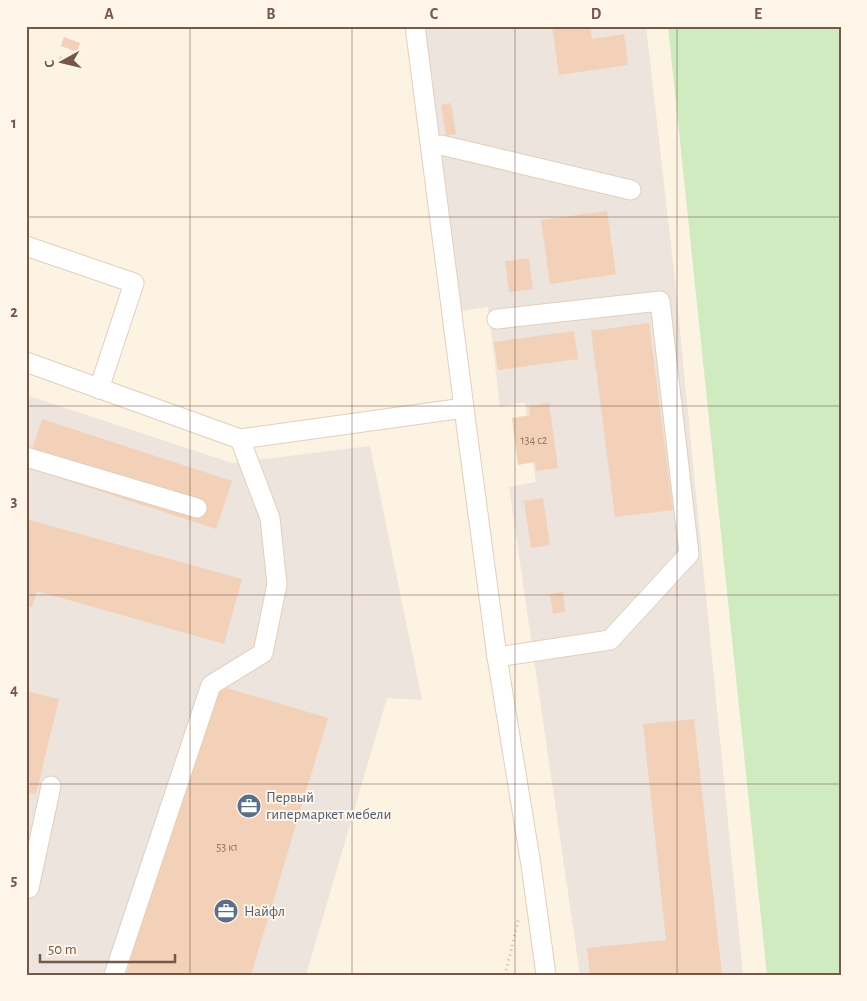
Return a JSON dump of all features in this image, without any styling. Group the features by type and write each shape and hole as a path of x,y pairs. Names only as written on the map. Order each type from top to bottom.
{"lane":[{"path":"415,26 497,657 546,975"},
{"path":"431,146 441,145 631,190"},
{"path":"26,246 134,283 99,388"},
{"path":"497,657 610,640 689,554 660,301 498,319"},
{"path":"26,362 240,440 464,408"},
{"path":"114,975 211,685 263,653 277,584 270,518 240,440"},
{"path":"26,457 197,508"},
{"path":"26,889 29,888 51,786"}],"path":[{"path":"505,975 520,911"}],"shaded area":[{"path":"423,26 646,26 675,280 743,975 580,975 509,487 536,482 525,402 500,407 488,307 461,311 441,145"},
{"path":"26,395 232,463 370,446 422,700 387,698 306,975 26,975"}],"green space":[{"path":"668,26 841,26 841,975 767,975"}],"building":[{"path":"552,26 590,26 592,39 624,34 628,65 559,75"},
{"path":"64,37 80,43 77,52 61,46"},
{"path":"60,56 68,60 66,65 58,62"},
{"path":"451,103 456,134 446,136 441,105"},
{"path":"607,211 616,274 550,284 541,220"},
{"path":"529,258 533,289 509,292 505,261"},
{"path":"649,323 673,510 615,517 591,331"},
{"path":"574,331 578,359 498,370 494,342"},
{"path":"549,403 558,468 536,471 535,462 518,465 512,418 530,415 529,406"},
{"path":"42,419 232,481 216,529 26,467"},
{"path":"543,498 550,545 531,548 524,501"},
{"path":"26,519 242,579 224,644 37,591 32,607 26,605"},
{"path":"563,592 565,612 553,614 550,594"},
{"path":"213,684 328,718 251,975 126,975"},
{"path":"26,691 59,699 36,794 26,792"},
{"path":"694,719 722,975 590,975 587,948 666,940 643,724"}],"place":[{"name":"Первый гипермаркет мебели","path":"249,806"},
{"name":"Найфл","path":"226,911"}]}
